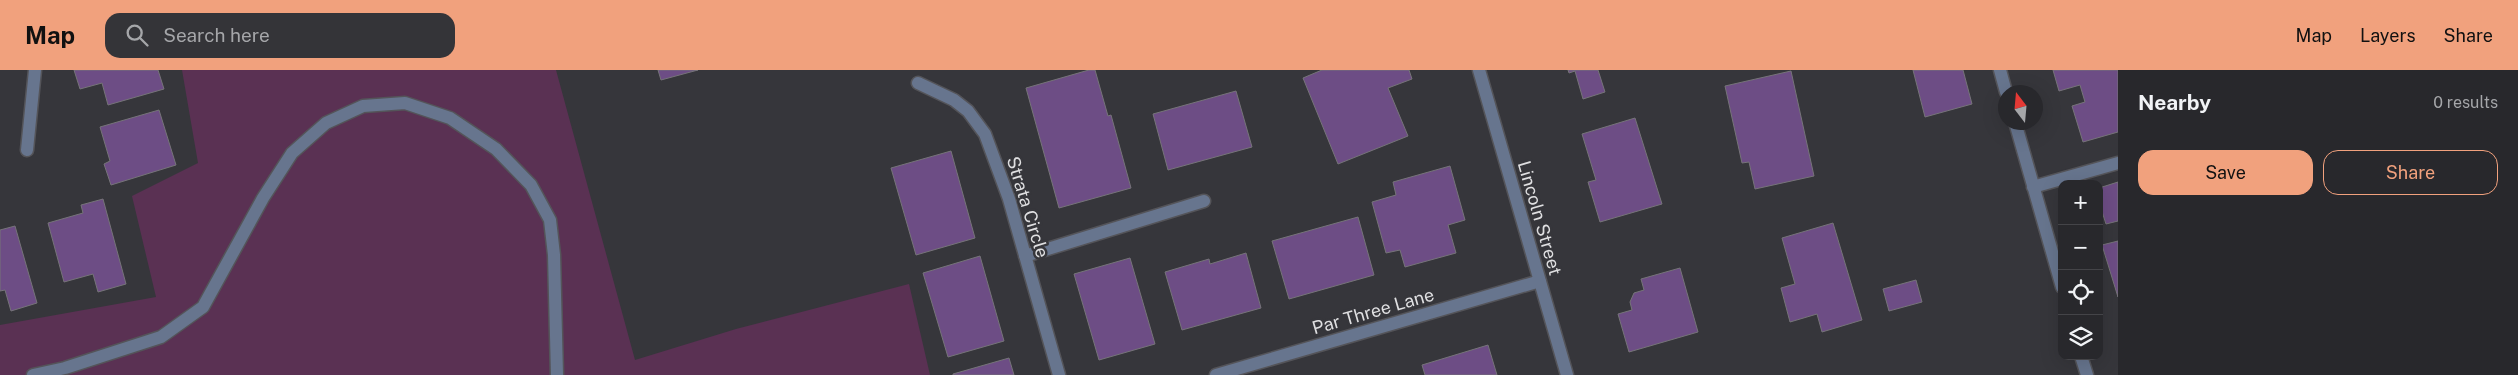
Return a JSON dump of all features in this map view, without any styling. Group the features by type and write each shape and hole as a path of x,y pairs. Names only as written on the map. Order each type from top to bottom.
{"street":[{"path":"27,150 35,70"},
{"name":"Lincoln Street","path":"1479,70 1567,375"},
{"path":"2000,70 2004,85"},
{"name":"Strata Circle","path":"918,83 954,100 968,112 985,134 1008,198 1059,375"},
{"path":"33,375 65,368 161,337 203,307 264,198 292,153 326,123 363,106 405,103 450,118 496,149 531,185 550,220 554,255 557,375"},
{"path":"2017,130 2058,273"},
{"path":"2033,187 2118,163"},
{"path":"1025,256 1204,201"},
{"name":"Par Three Lane","path":"1216,375 1540,281"},
{"path":"2082,360 2087,375"}],"shaded area":[{"path":"182,70 556,70 635,360 736,329 909,284 930,375 0,375 0,325 156,297 132,196 198,163"}],"building":[{"path":"74,70 158,70 164,89 108,105 102,83 80,89"},
{"path":"658,70 698,70 661,80"},
{"path":"1089,70 1095,70 1108,116 1111,115 1131,188 1059,208 1026,88"},
{"path":"1322,70 1409,70 1412,79 1388,88 1408,136 1338,164 1303,78"},
{"path":"1568,70 1598,70 1605,92 1583,99 1575,71 1569,73"},
{"path":"1913,70 1963,70 1972,104 1925,117"},
{"path":"2053,70 2118,70 2118,132 2083,142 2072,106 2085,102 2080,85 2059,91"},
{"path":"1791,71 1814,176 1755,189 1749,162 1742,163 1725,86"},
{"path":"1236,91 1252,147 1168,170 1153,114"},
{"path":"159,110 176,165 111,185 104,164 110,161 100,127"},
{"path":"1635,118 1662,204 1600,222 1588,182 1596,180 1582,134"},
{"path":"951,151 975,238 916,255 891,168"},
{"path":"1450,166 1465,220 1448,225 1456,253 1405,267 1400,250 1386,253 1372,202 1396,195 1393,182"},
{"path":"2118,182 2118,221 2106,224 2103,215 2103,187"},
{"path":"103,199 126,284 98,292 93,274 64,282 48,223 83,213 81,205"},
{"path":"1358,217 1374,275 1289,299 1272,241"},
{"path":"1833,223 1862,320 1822,332 1817,314 1790,322 1781,288 1795,284 1782,238"},
{"path":"15,226 37,303 11,311 5,290 0,291 0,230"},
{"path":"2118,241 2118,297 2103,248 2103,245"},
{"path":"1246,253 1261,308 1182,330 1165,272 1209,259 1210,264"},
{"path":"980,256 1004,341 948,357 923,273"},
{"path":"1130,258 1155,344 1099,360 1074,274"},
{"path":"1680,268 1698,332 1629,352 1618,314 1632,310 1630,302 1634,293 1644,290 1641,279"},
{"path":"1916,280 1922,302 1889,311 1883,289"},
{"path":"1488,345 1497,375 1425,375 1422,365"},
{"path":"1009,358 1014,375 953,375 953,374"}]}
